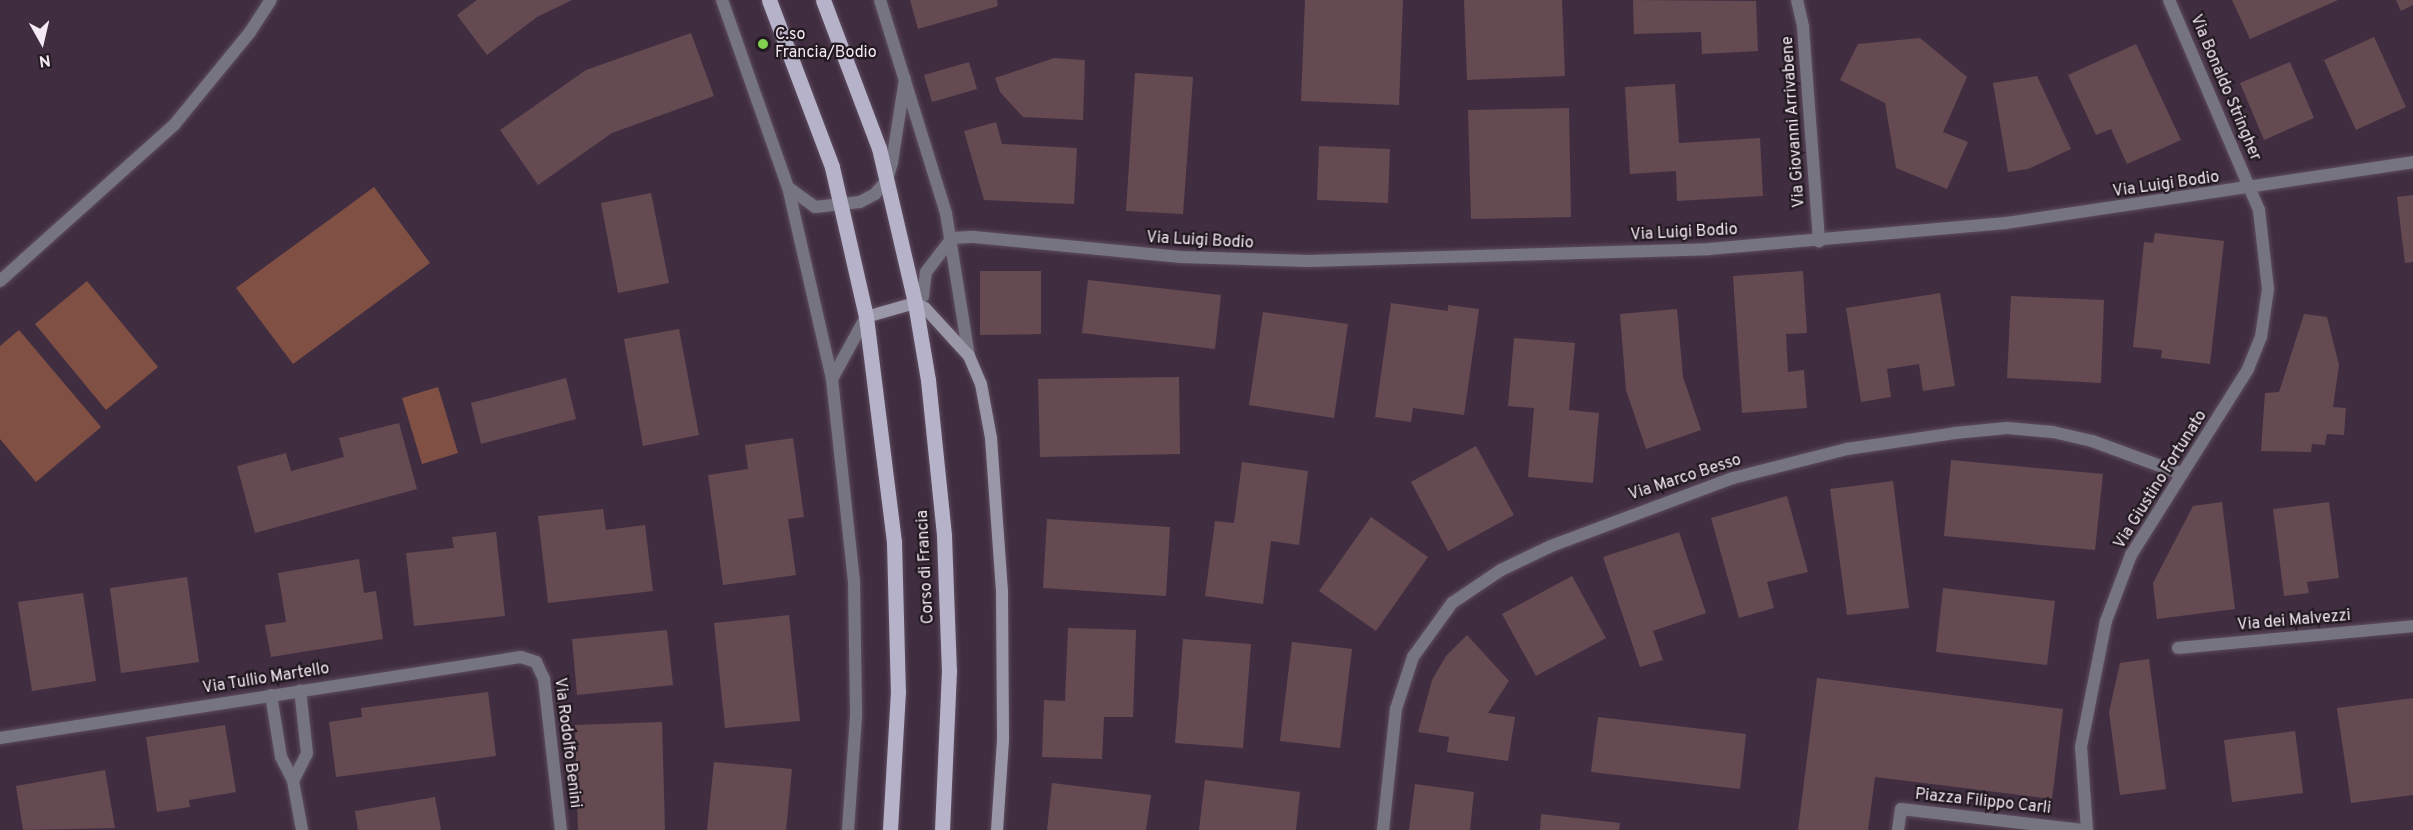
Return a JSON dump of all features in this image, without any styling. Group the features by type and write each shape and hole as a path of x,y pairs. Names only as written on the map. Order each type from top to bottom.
{"main road":[{"name":"Corso di Francia","path":"769,0 824,144 842,205 866,317 894,542 898,691 890,830"},
{"name":"Corso di Francia","path":"824,0 868,117 887,180 915,303 944,536 949,670 942,830"},
{"name":"Corso di Francia","path":"915,303 936,319 969,356 986,404 999,522 1004,706 998,830"},
{"path":"866,317 915,303"}],"street":[{"path":"0,281 174,125 250,32 271,0"},
{"path":"722,0 788,187 832,379 854,582 856,716 848,830"},
{"name":"Corso di Francia","path":"880,0 905,72 952,238 969,356"},
{"name":"Via Giovanni Arrivabene","path":"1797,0 1803,27 1819,241"},
{"name":"Via Bonaldo Stringher","path":"2169,0 2251,189"},
{"name":"Corso di Francia","path":"887,180 901,119 905,72"},
{"name":"Via Luigi Bodio","path":"952,238 974,237 1181,257 1340,261 1591,254 1819,241 2006,223 2251,189 2413,162"},
{"path":"788,187 815,207 842,205 868,199 887,180"},
{"name":"Via Giustino Fortunato","path":"2085,830 2081,747 2106,621 2131,555 2240,385 2261,337 2268,290 2267,256 2259,210 2251,189"},
{"name":"Corso di Francia","path":"915,303 923,296 926,272 952,238"},
{"path":"832,379 866,317"},
{"name":"Via Marco Besso","path":"1383,830 1396,709 1413,657 1452,603 1501,570 1551,546 1733,478 1848,449 1955,433 2007,428 2053,432 2092,441 2182,474"},
{"name":"Via dei Malvezzi","path":"2178,648 2413,627"},
{"name":"Via Tullio Martello","path":"0,738 520,657 536,662"},
{"name":"Via Rodolfo Benini","path":"536,662 544,680 561,830"},
{"path":"293,781 307,753 300,690"},
{"path":"271,695 282,757 293,781 302,830"},
{"name":"Piazza Filippo Carli","path":"1898,830 1901,809 2085,830"}],"shaded area":[{"path":"374,187 430,263 293,364 236,288"},
{"path":"87,281 158,367 106,410 35,324"},
{"path":"19,330 101,427 36,482 0,439 0,346"},
{"path":"438,387 458,453 422,464 402,398"}],"building":[{"path":"477,0 572,0 537,17 487,55 457,15"},
{"path":"910,0 997,0 998,6 918,29"},
{"path":"1305,0 1403,0 1399,105 1301,101"},
{"path":"1464,0 1562,0 1565,76 1467,80"},
{"path":"1633,0 1756,1 1758,51 1702,54 1701,32 1634,34"},
{"path":"2232,0 2338,0 2250,39"},
{"path":"2396,0 2413,0 2413,5 2401,11"},
{"path":"691,33 714,96 612,133 538,185 500,130 586,70"},
{"path":"2374,37 2406,107 2356,130 2324,60"},
{"path":"1920,38 1967,77 1943,132 1968,142 1947,189 1896,168 1885,103 1840,80 1858,44"},
{"path":"2136,44 2181,140 2127,164 2111,129 2096,135 2068,75"},
{"path":"1054,58 1085,60 1083,120 1023,117 1000,92 995,78"},
{"path":"969,62 977,89 932,102 924,75"},
{"path":"2290,62 2314,118 2264,140 2240,83"},
{"path":"1135,73 1193,77 1183,214 1126,211"},
{"path":"2037,76 2071,149 2028,169 2008,172 1993,83"},
{"path":"1675,84 1679,143 1760,138 1763,196 1677,201 1676,171 1630,174 1625,87"},
{"path":"1569,108 1571,217 1471,219 1468,110"},
{"path":"996,122 1002,144 1077,148 1074,204 984,200 964,131"},
{"path":"1319,146 1390,149 1388,203 1317,200"},
{"path":"651,193 669,283 618,293 601,203"},
{"path":"2413,195 2413,262 2405,263 2397,197"},
{"path":"2155,233 2224,241 2210,364 2161,358 2162,350 2133,347 2144,242 2153,243"},
{"path":"980,271 1041,271 1041,334 980,335"},
{"path":"1803,271 1807,333 1786,334 1788,372 1804,370 1807,408 1742,413 1733,276"},
{"path":"1088,280 1221,295 1215,349 1082,333"},
{"path":"1940,293 1955,386 1923,391 1919,364 1887,369 1891,397 1861,402 1846,308"},
{"path":"2011,296 2104,300 2101,383 2007,378"},
{"path":"1391,303 1448,311 1448,305 1479,309 1464,415 1413,408 1411,422 1375,417"},
{"path":"1677,309 1683,377 1701,430 1646,449 1626,390 1620,314"},
{"path":"1263,312 1348,324 1334,418 1249,405"},
{"path":"2304,314 2327,317 2339,365 2333,407 2346,408 2344,435 2327,434 2325,445 2312,444 2311,452 2261,451 2265,393 2279,392"},
{"path":"679,329 699,435 643,446 624,339"},
{"path":"1514,338 1575,343 1569,410 1599,413 1593,483 1528,477 1534,408 1508,406"},
{"path":"1179,377 1180,454 1040,457 1038,379"},
{"path":"566,378 576,419 481,444 471,403"},
{"path":"399,423 417,489 255,533 237,466 286,453 291,471 344,457 339,438"},
{"path":"793,438 804,517 788,519 796,575 723,585 708,475 748,469 745,445"},
{"path":"1476,446 1514,515 1448,551 1411,482"},
{"path":"1951,460 2103,474 2095,550 1944,536"},
{"path":"1242,462 1308,471 1299,545 1271,541 1263,604 1205,596 1215,521 1234,523"},
{"path":"1893,481 1909,608 1847,615 1830,489"},
{"path":"1787,496 1808,572 1767,582 1774,608 1739,618 1711,518"},
{"path":"2222,502 2235,609 2157,619 2153,583 2193,506"},
{"path":"2329,502 2339,578 2307,582 2309,593 2284,596 2273,509"},
{"path":"603,509 606,530 645,525 653,591 548,603 538,516"},
{"path":"1371,517 1428,557 1376,631 1319,591"},
{"path":"1047,519 1170,527 1166,596 1043,588"},
{"path":"496,532 505,616 414,626 406,553 454,548 452,537"},
{"path":"1679,532 1706,613 1653,631 1663,660 1640,667 1603,557"},
{"path":"359,559 364,593 376,591 383,639 271,657 265,625 286,622 278,573"},
{"path":"1572,576 1606,638 1536,676 1502,614"},
{"path":"187,577 199,662 121,673 110,588"},
{"path":"1943,588 2055,601 2047,665 1936,652"},
{"path":"83,593 96,681 32,691 18,602"},
{"path":"789,615 800,721 725,728 714,623"},
{"path":"1068,628 1136,630 1133,717 1104,717 1102,759 1042,757 1044,700 1065,701"},
{"path":"667,630 673,685 577,695 572,639"},
{"path":"1467,635 1509,681 1488,713 1515,717 1508,761 1447,752 1449,737 1418,732 1432,680 1446,656"},
{"path":"1183,639 1251,644 1243,748 1175,743"},
{"path":"1292,642 1352,649 1340,748 1280,741"},
{"path":"2149,659 2166,789 2120,795 2109,712 2120,663"},
{"path":"1817,678 2063,709 2052,799 1875,777 1868,830 1798,830"},
{"path":"488,692 496,756 336,777 329,722 362,717 361,708"},
{"path":"2413,698 2413,795 2351,803 2337,708"},
{"path":"1598,717 1746,734 1740,789 1591,772"},
{"path":"662,722 665,830 578,830 575,725"},
{"path":"225,725 236,792 189,800 190,807 157,812 146,737"},
{"path":"2295,731 2303,793 2232,802 2224,740"},
{"path":"714,762 792,769 786,830 707,830"},
{"path":"105,770 115,828 23,830 16,786"},
{"path":"1205,780 1300,792 1296,830 1199,830"},
{"path":"1052,783 1151,795 1146,830 1047,830"},
{"path":"1415,784 1474,792 1470,830 1409,830"},
{"path":"435,797 441,830 358,830 355,811"},
{"path":"1541,814 1620,823 1619,830 1540,830"}],"place":[{"name":"C.so Francia/Bodio","path":"763,44"}]}
